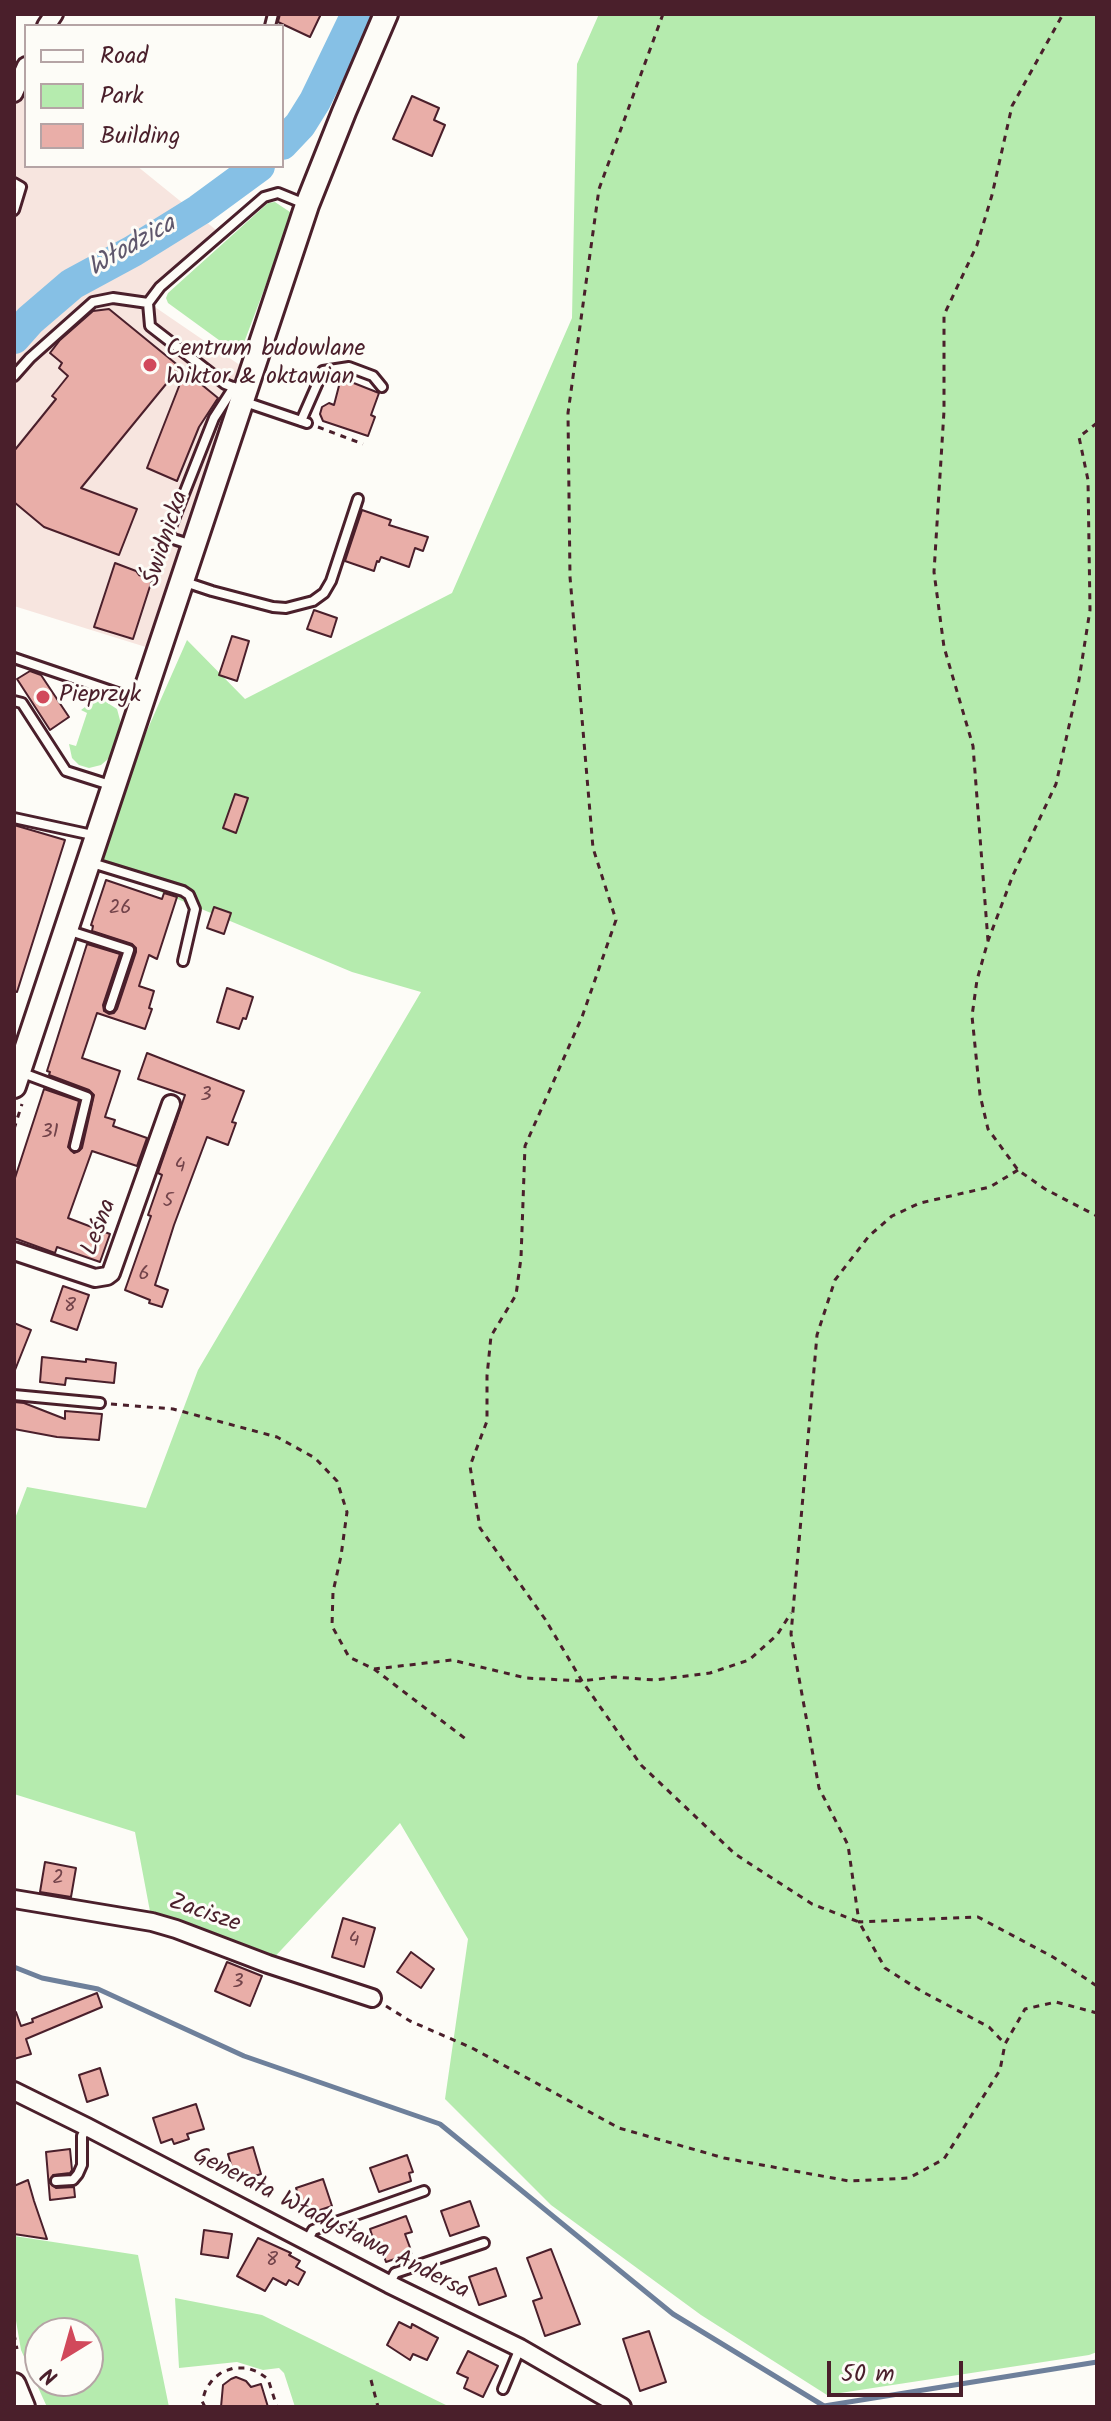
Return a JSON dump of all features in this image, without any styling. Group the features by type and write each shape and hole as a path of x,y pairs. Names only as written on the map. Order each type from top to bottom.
{"street":[{"name":"Świdnicka","path":"16,1079 193,546 240,393 307,205 386,14"},
{"path":"14,93 24,70"},
{"name":"Leśna","path":"14,1251 95,1278 111,1273 171,1104"},
{"name":"Zacisze","path":"14,1899 152,1922 372,1998"},
{"name":"Generała Władysława Andersa","path":"14,2091 520,2348 622,2407"}],"lane":[{"path":"14,183 21,187 14,210"},
{"path":"307,205 278,193 264,197 160,287 148,303 150,326 225,384 304,422 323,371 349,367 373,376 382,387"},
{"path":"14,376 93,302 113,298 148,303"},
{"path":"181,580 223,595 273,607 300,606 313,601 324,593 331,581 358,499"},
{"path":"14,658 142,702"},
{"path":"14,701 22,703 66,771 114,786"},
{"path":"14,818 98,836"},
{"path":"89,862 189,895 195,909 183,961"},
{"path":"67,930 129,950 110,1007"},
{"path":"16,1079 87,1097 75,1146"},
{"path":"14,1395 100,1403"},
{"path":"56,2181 73,2180 78,2174 82,2165 82,2136 87,2127"},
{"path":"307,2241 313,2230 424,2191"},
{"path":"389,2284 395,2273 484,2243"},
{"path":"503,2389 520,2348"}],"path":[{"path":"663,14 599,189 568,413 570,577 593,848 616,920 582,1017 525,1146 521,1258 516,1295 491,1336 487,1421 470,1466 480,1528 545,1619 582,1681 641,1765 735,1854 812,1904 859,1922 978,1917 1053,1957 1097,1986"},
{"path":"988,941 973,746 944,647 934,572 944,411 944,315 977,245 1012,106 1063,14"},
{"path":"304,422 363,444"},
{"path":"1097,423 1079,437 1088,480 1090,610 1078,686 1056,784 1013,875 988,941 977,980 972,1016 980,1095 988,1129 1018,1170 1045,1189 1097,1216"},
{"path":"1090,610 1097,610"},
{"path":"1005,2044 989,2027 885,1968 859,1922 848,1845 819,1788 791,1634 817,1335 835,1280 869,1236 892,1216 920,1203 990,1187 1018,1170"},
{"path":"100,1403 173,1409 277,1437 315,1458 337,1481 347,1512 333,1592 332,1626 349,1657 374,1669 467,1740"},
{"path":"374,1669 452,1660 526,1678 582,1681 614,1677 655,1680 710,1673 749,1660 777,1635 793,1609"},
{"path":"372,1998 410,2021 472,2048 619,2128 724,2158 849,2181 909,2178 944,2159 1000,2070 1005,2044 1025,2009 1056,2002 1097,2013"},
{"path":"14,2334 17,2349"},
{"path":"205,2407 202,2401 213,2379 234,2368 247,2368 268,2379 277,2407"},
{"path":"371,2380 378,2407"}],"shaded area":[{"path":"24,79 24,168 139,168 221,234 149,303 250,372 149,648 14,606 14,94"}],"green space":[{"path":"599,14 1097,14 1097,2352 827,2395 701,2315 551,2205 445,2099 468,1939 400,1823 268,1964 152,1922 135,1832 14,1794 14,1521 27,1487 146,1508 198,1370 421,992 352,972 89,862 187,640 245,699 452,593 572,318 577,64"},
{"path":"275,202 290,212 291,218 242,348 239,352 234,351 168,303 166,298 268,203"},
{"path":"103,700 117,709 120,734 108,759 101,765 89,768 79,765 72,758 69,744 76,746 87,713 81,710 93,701"},
{"path":"14,2236 138,2255 169,2407 47,2407 42,2397 104,2397 104,2317 24,2317 24,2357 14,2309"},
{"path":"175,2298 262,2315 450,2407 295,2407 284,2373 279,2368 263,2370 237,2362 179,2368"}],"building":[{"path":"280,14 321,14 310,37 278,22"},
{"path":"412,96 439,108 434,120 445,125 432,156 393,139"},
{"path":"109,309 180,367 81,488 137,509 119,555 44,527 14,502 14,451 56,399 52,396 68,376 59,368 62,363 50,353 93,311"},
{"path":"185,371 218,398 199,427 177,481 147,468"},
{"path":"341,378 379,393 368,436 323,421 320,414 322,407 329,403 334,405"},
{"path":"362,510 391,520 389,525 428,537 423,551 415,548 409,567 381,557 374,571 345,561"},
{"path":"115,563 152,580 133,639 94,627"},
{"path":"314,610 337,618 331,637 307,629"},
{"path":"232,636 249,641 237,681 219,675"},
{"path":"30,671 41,675 69,717 50,730 17,679"},
{"path":"235,794 248,798 236,833 223,828"},
{"path":"14,825 65,840 17,992 14,991"},
{"path":"106,880 162,899 164,893 177,897 157,959 149,955 139,986 154,991 145,1029 97,1013 82,1058 120,1071 105,1117 115,1120 113,1126 147,1138 137,1166 92,1151 68,1218 110,1234 100,1262 57,1247 55,1253 14,1238 14,1181 44,1089 79,1101 68,1147 74,1153 82,1148 94,1095 89,1090 49,1075 47,1071 87,944 120,954 103,1005 104,1011 109,1014 117,1009 136,952 132,944 92,931 91,925"},
{"path":"214,907 231,913 224,934 207,928"},
{"path":"227,988 253,997 246,1019 243,1018 239,1029 217,1022"},
{"path":"147,1053 244,1091 232,1122 236,1123 228,1145 207,1137 155,1285 168,1290 162,1307 125,1290 151,1216 148,1215 162,1175 158,1173 185,1095 138,1079"},
{"path":"63,1286 89,1295 77,1330 51,1321"},
{"path":"14,1323 31,1330 15,1370 14,1370"},
{"path":"42,1357 116,1363 114,1383 66,1378 65,1385 40,1382"},
{"path":"14,1402 65,1419 65,1411 102,1414 99,1440 57,1437 14,1429"},
{"path":"45,1862 76,1868 71,1897 40,1892"},
{"path":"343,1918 375,1928 364,1967 332,1957"},
{"path":"411,1952 434,1969 421,1988 397,1972"},
{"path":"227,1962 262,1976 250,2006 215,1991"},
{"path":"97,1993 102,2007 26,2039 31,2054 14,2059 14,2012 21,2026"},
{"path":"100,2068 108,2095 87,2102 79,2075"},
{"path":"196,2104 204,2129 187,2134 189,2139 174,2144 172,2139 161,2143 153,2118"},
{"path":"253,2147 261,2174 236,2182 228,2154"},
{"path":"70,2149 72,2170 53,2175 49,2182 56,2188 74,2187 75,2197 50,2200 46,2152"},
{"path":"407,2155 413,2172 409,2173 411,2181 379,2192 370,2168"},
{"path":"323,2179 332,2206 305,2215 296,2188"},
{"path":"28,2180 47,2239 14,2234 14,2186"},
{"path":"470,2201 479,2226 450,2236 441,2211"},
{"path":"406,2216 412,2232 405,2234 412,2253 386,2262 382,2250 377,2251 370,2229"},
{"path":"204,2230 232,2234 228,2258 201,2254"},
{"path":"258,2238 291,2253 289,2255 300,2261 296,2267 305,2272 298,2285 289,2280 286,2285 273,2278 265,2291 237,2276"},
{"path":"551,2249 580,2324 545,2336 533,2301 542,2298 527,2258"},
{"path":"496,2268 506,2296 479,2305 469,2277"},
{"path":"399,2322 411,2328 412,2324 438,2338 427,2360 413,2354 410,2360 387,2345"},
{"path":"649,2331 666,2382 640,2391 623,2339"},
{"path":"468,2351 498,2366 483,2397 464,2388 468,2378 457,2373"},
{"path":"236,2377 251,2387 261,2384 268,2407 221,2407 223,2385"}],"waterway":[{"name":"Włodzica","path":"284,142 300,125 315,101 357,14"},
{"name":"Włodzica","path":"14,338 72,284 199,210 256,168"},
{"path":"14,1967 42,1978 98,1989 244,2056 440,2124 673,2314 824,2406 1097,2362"}],"place":[{"name":"Centrum budowlane Wiktor & oktawian","path":"150,365"},
{"name":"Pieprzyk","path":"43,697"}]}
